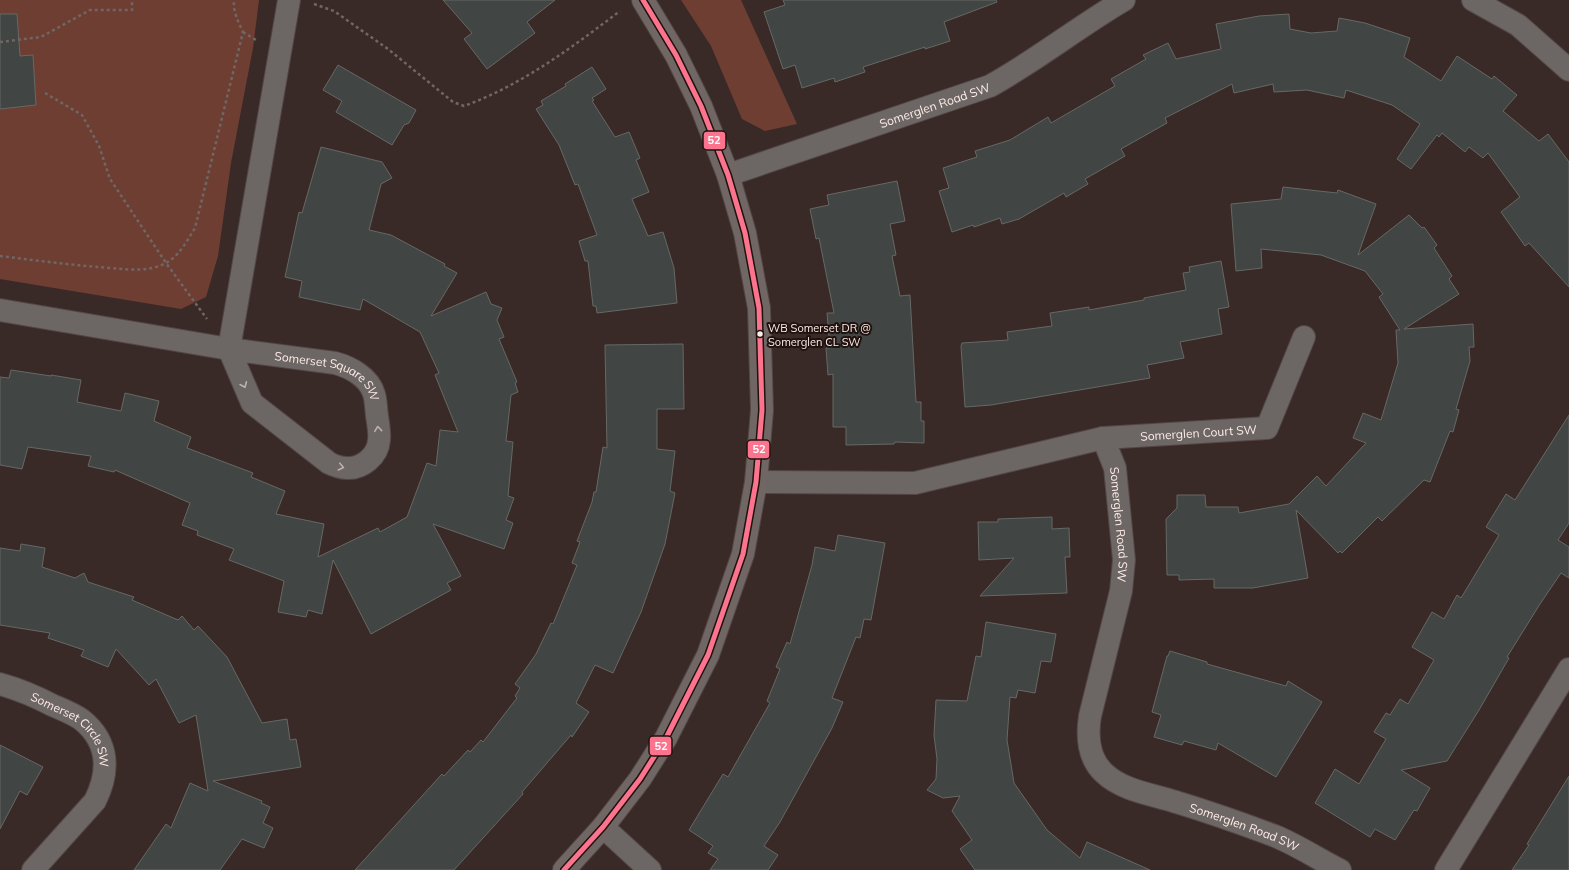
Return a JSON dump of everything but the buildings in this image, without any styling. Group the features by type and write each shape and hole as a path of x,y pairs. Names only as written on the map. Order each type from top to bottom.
{"street":[{"path":"564,870 603,827 640,779 666,738 708,655 743,554 756,482 762,410 759,308 745,233 728,176 701,106 676,55 643,0"},
{"name":"Somerglen Road SW","path":"728,176 990,86 1019,70 1093,18 1124,0"},
{"path":"1473,0 1518,25 1569,70"},
{"path":"229,349 298,1"},
{"name":"Somerset Square SW","path":"0,310 229,349 347,366 366,381 374,394 379,441 375,453 370,459 358,466 348,468 338,467 329,463 252,403 229,349"},
{"name":"Somerglen Court SW","path":"1103,438 1267,428 1304,337"},
{"path":"756,482 915,483 1103,438"},
{"name":"Somerglen Road SW","path":"1103,438 1115,468 1124,560 1121,591 1090,716 1088,732 1090,749 1094,760 1103,772 1120,785 1178,802 1276,837 1340,870"},
{"path":"1446,870 1569,669"},
{"name":"Somerset Circle SW","path":"0,684 33,696 81,720 93,732 102,746 105,761 105,777 96,801 33,870"},
{"path":"603,827 650,870"}],"path":[{"path":"0,42 41,37 90,10 132,10 132,0"},
{"path":"0,256 130,269 150,268 166,263 184,248 195,228 243,32 233,8 234,0"},
{"path":"298,1 334,11 388,49 453,102 464,106 494,94 536,71 623,9"},
{"path":"45,93 82,115 99,146 110,179 166,263 229,349"}],"shaded area":[{"path":"0,0 259,0 253,48 231,163 218,256 206,297 181,309 0,279"},
{"path":"681,0 741,0 797,124 765,131 742,119 711,46"}],"transit line":[{"name":"52","path":"564,870 603,827 640,779 666,738 708,655 743,554 756,482 762,410 759,308 745,233 728,175 701,106 676,55 643,0"}],"place":[{"name":"WB Somerset DR @ Somerglen CL SW","path":"760,334"}]}
